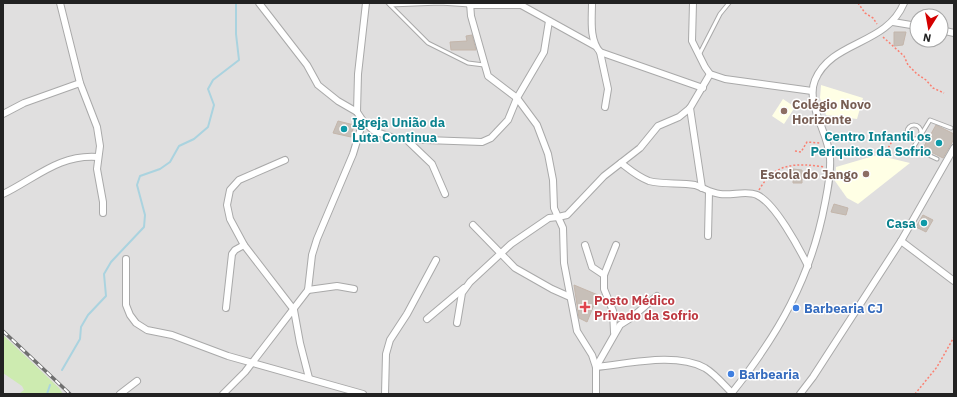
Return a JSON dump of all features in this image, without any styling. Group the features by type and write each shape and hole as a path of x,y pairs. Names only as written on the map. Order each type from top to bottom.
{"street":[{"path":"60,3 80,83 96,127 100,146 97,169 104,202 103,213"},
{"path":"259,3 307,64 318,85 357,112 374,131 396,139 407,140 482,142 491,138 508,120 517,98 544,52 549,21"},
{"path":"357,112 358,74 366,3"},
{"path":"592,3 593,39 608,89 605,107"},
{"path":"693,3 692,40 710,74 725,80 812,91"},
{"path":"596,367 636,362 674,360 691,362 706,369 732,393 746,376 783,322 816,245 831,168 827,140 814,104 812,91 814,81 829,60 878,34 893,22 904,3"},
{"path":"596,394 596,367 592,355 577,331 570,297 564,264 563,228 554,208 553,180 548,154 537,125 517,98 488,76 484,65 470,4 521,5 597,49 620,60 703,88"},
{"path":"893,22 909,25"},
{"path":"427,319 511,244 549,218 567,215 599,181 640,148 658,126 678,117 690,108 710,74"},
{"path":"3,114 24,103 80,83"},
{"path":"690,108 702,188"},
{"path":"224,394 245,372 308,290 312,255 317,239 353,154 363,120"},
{"path":"407,140 432,164 445,194"},
{"path":"800,394 813,377 901,241 954,148"},
{"path":"3,194 61,161 85,156 98,158"},
{"path":"285,160 239,180 230,190 227,205 230,219 244,245 294,310 309,378"},
{"path":"621,163 640,177 650,181 680,182 702,188 709,192 721,194 756,194 763,199 787,227 808,266"},
{"path":"708,236 709,192"},
{"path":"473,225 514,268 570,297"},
{"path":"901,241 954,281"},
{"path":"226,308 232,254 235,250 244,245"},
{"path":"585,245 592,267 604,275"},
{"path":"614,333 615,323 613,311 604,289 604,275 616,245"},
{"path":"126,259 126,305 130,315 136,323 147,330 172,335 228,356 363,394"},
{"path":"385,394 386,354 390,340 407,314 436,260"},
{"path":"457,323 462,293 470,282"},
{"path":"308,290 337,286 354,289"},
{"path":"596,367 614,333 620,325 632,318 657,296"},
{"path":"120,394 137,381"}],"lane":[{"path":"699,55 720,14 729,3"},
{"path":"389,4 470,4"},
{"path":"389,4 428,43 468,63 484,65"},
{"path":"937,159 913,148 930,120 951,128"},
{"path":"916,125 921,129 920,136 912,139 908,134 909,127 916,125"}],"path":[{"path":"858,3 865,13 869,14 876,22 878,34 904,56 908,65 917,74 926,80 933,88 944,93"},
{"path":"830,153 886,152 891,143 908,134"},
{"path":"796,151 801,152 807,142 825,143 827,140"},
{"path":"756,194 770,174 790,165 804,164 831,168"},
{"path":"915,394 917,389 937,367 954,337"}],"shaded area":[{"path":"3,3 954,3 954,394 3,394"},
{"path":"821,85 863,98 857,119 826,115 820,98"},
{"name":"Colégio Novo Horizonte","path":"783,99 795,107 784,124 772,116"},
{"name":"Escola do Jango","path":"877,155 910,163 858,204 847,198 835,181 836,167"}],"green space":[{"path":"3,335 59,388 63,394 21,394 20,393 24,390 22,386 3,373"}],"building":[{"path":"894,32 906,32 903,45 894,46"},
{"path":"472,35 476,50 451,50 450,42 467,41 466,36"},
{"name":"Igreja União da Luta Continua","path":"338,121 354,125 351,137 333,133"},
{"name":"Centro Infantil os Periquitos da Sofrio","path":"936,125 954,134 954,139 943,158 923,148"},
{"path":"793,169 802,170 802,183 793,183"},
{"path":"834,204 848,208 846,215 831,212"},
{"name":"Casa","path":"923,215 933,220 926,232 916,227"},
{"name":"Posto Médico Privado da Sofrio","path":"574,285 598,295 587,322 579,318"}],"waterway":[{"path":"62,370 80,339 81,327 88,315 106,296 104,274 111,262 144,227 145,215 137,185 140,176 160,169 170,162 179,146 194,139 208,127 214,105 208,89 213,80 239,60 236,34 236,3"},
{"path":"47,394 50,385"}],"railway":[{"path":"3,331 70,394"}],"place":[{"name":"Colégio Novo Horizonte","path":"784,111"},
{"name":"Igreja União da Luta Continua","path":"344,129"},
{"name":"Centro Infantil os Periquitos da Sofrio","path":"939,143"},
{"name":"Escola do Jango","path":"866,174"},
{"name":"Casa","path":"924,223"},
{"name":"Posto Médico Privado da Sofrio","path":"585,307"},
{"name":"Barbearia CJ","path":"796,308"},
{"name":"Barbearia","path":"731,374"}]}
